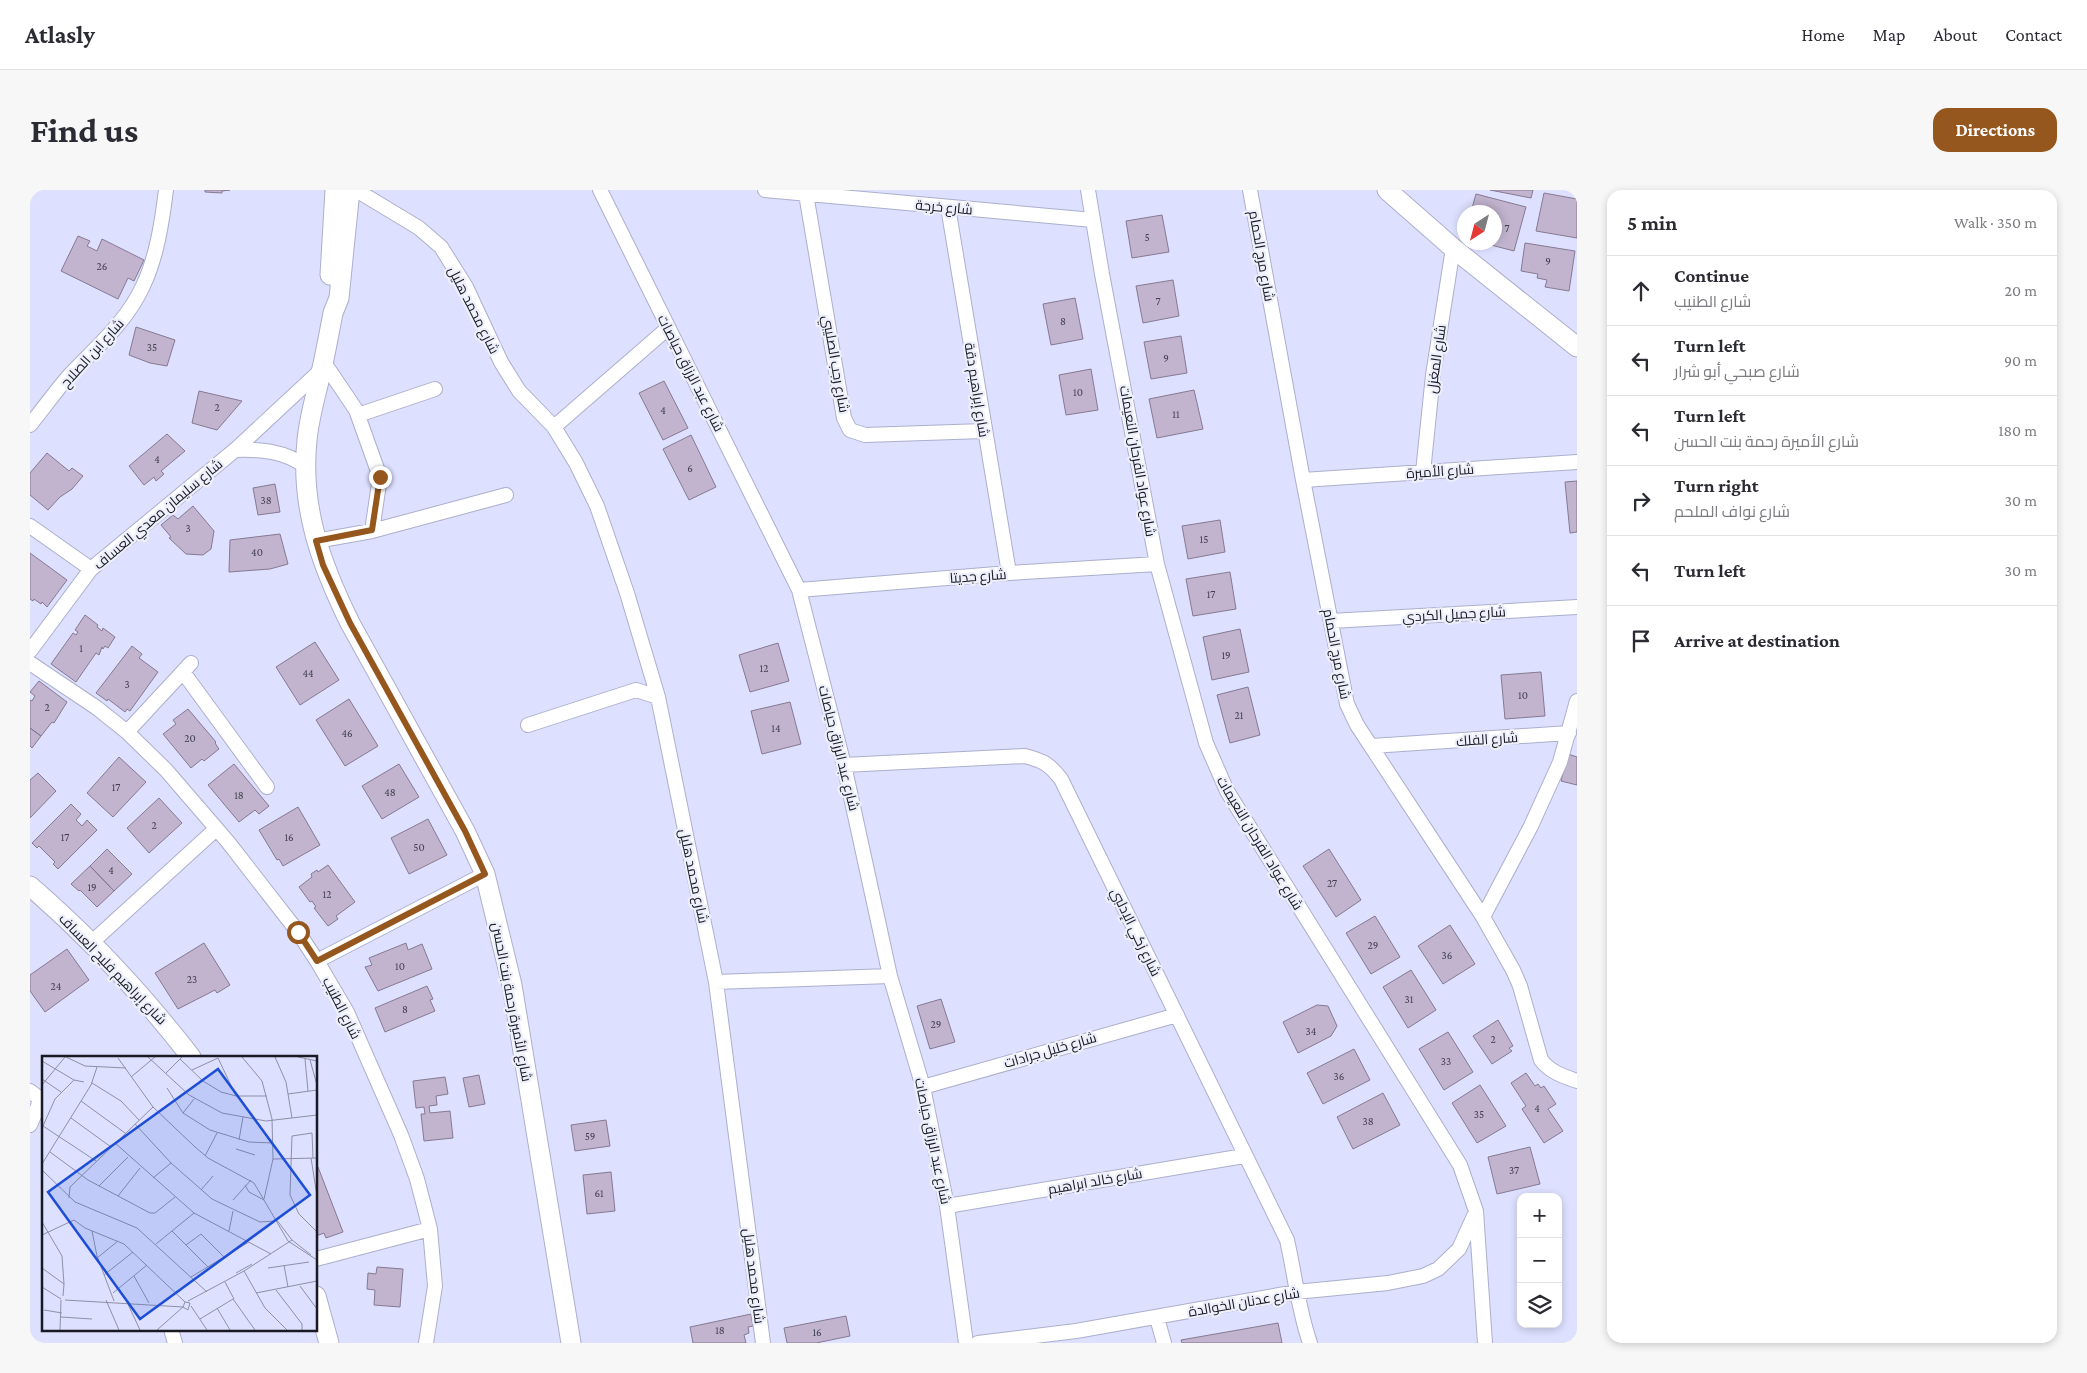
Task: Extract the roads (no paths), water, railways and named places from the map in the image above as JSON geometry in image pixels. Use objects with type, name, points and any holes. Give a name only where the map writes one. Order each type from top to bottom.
[{"type":"street","name":"شارع ابن الصلاح","points":[[30,425],[68,378],[107,338],[133,304],[151,265],[161,227],[166,190]]},
{"type":"street","name":"شارع الأميرة رحمة بنت الحسن","points":[[333,313],[329,300],[335,190]]},
{"type":"street","name":"شارع الأميرة رحمة بنت الحسن","points":[[350,190],[339,298],[333,313],[307,439],[306,467],[309,504],[316,541],[323,565],[350,623],[465,831],[485,874],[512,985],[571,1343]]},
{"type":"street","name":"شارع محمد هليل","points":[[356,190],[419,228],[441,246],[466,287],[500,362],[518,391],[554,427],[576,463],[597,506],[627,593],[658,697],[716,982],[762,1343]]},
{"type":"street","name":"شارع عبد الرزاق حياصات","points":[[600,190],[800,590],[844,764],[890,976],[924,1087],[947,1206],[966,1343]]},
{"type":"street","name":"شارع خرجة","points":[[764,190],[1093,220]]},
{"type":"street","name":"شارع عواد الفرحان النعيمات","points":[[1088,190],[1157,564],[1206,743],[1216,769],[1232,800],[1460,1166],[1476,1211],[1484,1343]]},
{"type":"street","name":"شارع مرج الحمام","points":[[1250,190],[1303,480],[1347,704],[1357,725],[1483,917],[1520,986],[1541,1060],[1554,1072],[1577,1081]]},
{"type":"street","points":[[1387,190],[1453,248],[1577,348]]},
{"type":"street","name":"شارع رجب الصليبي","points":[[806,194],[844,418],[850,430],[865,435],[984,431]]},
{"type":"street","name":"شارع إبراهيم دقة","points":[[948,207],[1009,573]]},
{"type":"street","name":"شارع المغزل","points":[[1423,472],[1433,375],[1453,248]]},
{"type":"street","points":[[554,427],[668,328]]},
{"type":"street","points":[[322,365],[358,415],[380,477],[372,530]]},
{"type":"street","name":"شارع سليمان معدي العساف","points":[[30,651],[91,569],[235,450],[322,365]]},
{"type":"street","points":[[358,415],[435,388]]},
{"type":"street","name":"شارع سليمان معدي العساف","points":[[235,450],[254,450],[282,454],[297,460],[306,467]]},
{"type":"street","name":"شارع الأميرة","points":[[1303,480],[1577,462]]},
{"type":"street","points":[[316,541],[372,530],[506,495]]},
{"type":"street","points":[[30,526],[91,569]]},
{"type":"street","name":"شارع جديتا","points":[[800,590],[1009,573],[1157,564]]},
{"type":"street","name":"شارع جميل الكردي","points":[[1331,621],[1577,607]]},
{"type":"street","name":"شارع الطنيب","points":[[30,663],[97,708],[127,732],[166,770],[298,932],[347,1012],[401,1135],[417,1180],[430,1229],[435,1286],[426,1343]]},
{"type":"street","points":[[127,732],[187,668],[267,787]]},
{"type":"street","points":[[528,726],[636,690],[658,697]]},
{"type":"street","points":[[1483,917],[1531,826],[1560,762],[1577,701]]},
{"type":"street","name":"شارع الفلك","points":[[1372,746],[1569,733]]},
{"type":"street","name":"شارع زكي الإدلبي","points":[[844,764],[1025,756],[1043,760],[1052,768],[1060,779],[1287,1240],[1296,1292],[1310,1343]]},
{"type":"street","points":[[91,943],[216,829]]},
{"type":"street","points":[[317,961],[485,874]]},
{"type":"street","name":"شارع إبراهيم فليح العساف","points":[[30,886],[91,943],[161,1018],[190,1056]]},
{"type":"street","points":[[716,982],[890,976]]},
{"type":"street","name":"شارع خليل جرادات","points":[[924,1087],[1177,1014]]},
{"type":"street","points":[[30,1126],[38,1098]]},
{"type":"street","name":"شارع خالد ابراهيم","points":[[947,1206],[1244,1156]]},
{"type":"street","name":"شارع عدنان الخوالدة","points":[[978,1343],[1076,1331],[1296,1292],[1388,1283],[1423,1276],[1438,1269],[1459,1249],[1476,1211]]},
{"type":"street","points":[[318,1259],[430,1229]]},
{"type":"street","points":[[318,1303],[329,1343]]},
{"type":"street","points":[[1156,1318],[1164,1343]]},
{"type":"street","points":[[171,1330],[175,1343]]}]
